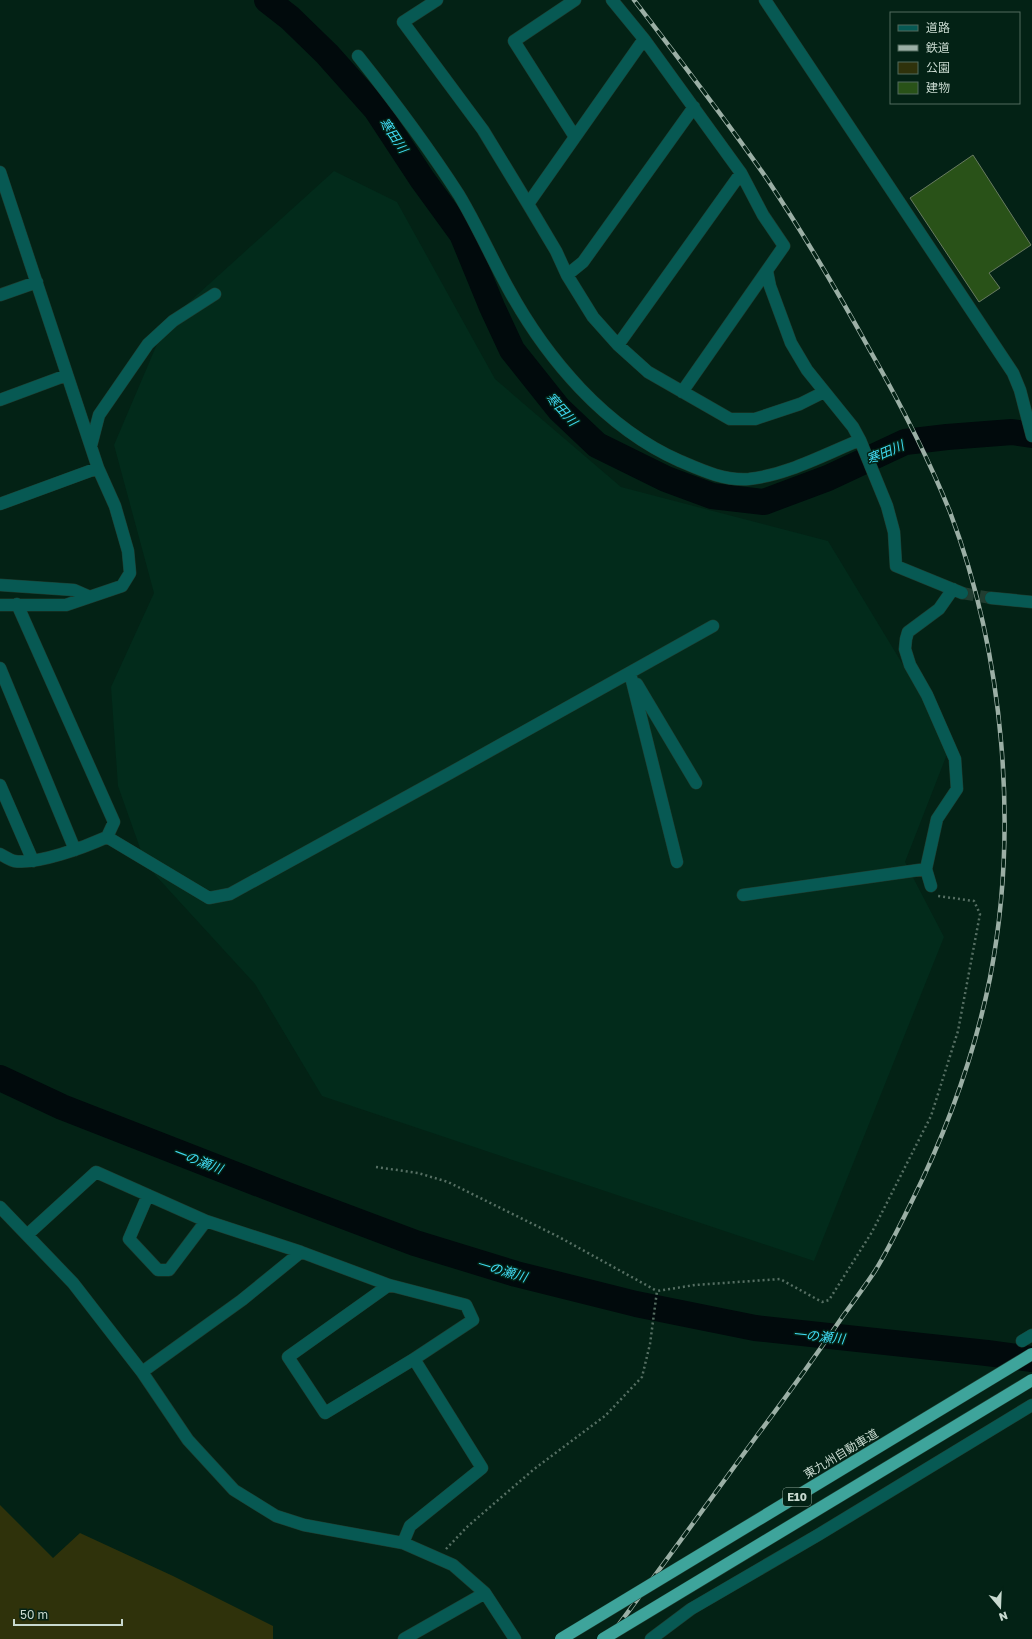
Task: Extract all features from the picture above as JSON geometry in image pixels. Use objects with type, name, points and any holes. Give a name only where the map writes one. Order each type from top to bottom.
[{"type":"highway","name":"東九州自動車道","points":[[562,1639],[1032,1354]]},
{"type":"highway","name":"E10","points":[[603,1639],[1032,1380]]},
{"type":"street","points":[[415,0],[422,10]]},
{"type":"street","points":[[437,0],[403,22],[483,130],[556,251],[567,275],[593,317],[618,345],[648,372],[730,419],[755,419],[800,404],[824,392]]},
{"type":"street","points":[[575,0],[514,41],[575,137]]},
{"type":"street","points":[[612,0],[644,39],[741,173],[763,215],[784,246],[682,392]]},
{"type":"street","points":[[765,0],[1013,373],[1025,393],[1032,436]]},
{"type":"street","points":[[528,204],[644,39]]},
{"type":"street","points":[[358,56],[426,146],[459,196],[507,286],[532,328],[561,366],[621,426],[672,457],[700,470],[713,475],[747,479],[766,476],[794,467],[860,440]]},
{"type":"street","points":[[567,275],[583,262],[694,107]]},
{"type":"street","points":[[0,172],[3,188],[37,282],[98,468],[115,506],[128,551],[130,572],[122,586],[66,605],[0,605]]},
{"type":"street","points":[[618,345],[741,173]]},
{"type":"street","points":[[767,271],[770,286],[792,343],[807,370],[853,427],[860,440],[887,506],[894,532],[896,566],[957,591],[939,609],[908,632],[905,649],[910,665],[927,695],[955,759],[957,789],[937,819],[926,869],[931,886]]},
{"type":"street","points":[[0,295],[37,282]]},
{"type":"street","points":[[91,446],[99,416],[148,344],[173,321],[215,294]]},
{"type":"street","points":[[0,400],[67,375]]},
{"type":"street","points":[[0,504],[98,468]]},
{"type":"street","points":[[0,585],[74,590],[90,597]]},
{"type":"street","points":[[991,598],[1032,602]]},
{"type":"street","points":[[0,854],[14,861],[33,861],[75,850],[107,837],[114,822],[17,604]]},
{"type":"street","points":[[107,837],[209,898],[230,894],[713,626]]},
{"type":"street","points":[[0,668],[75,850]]},
{"type":"street","points":[[630,673],[696,783]]},
{"type":"street","points":[[630,673],[677,862]]},
{"type":"street","points":[[0,785],[33,861]]},
{"type":"street","points":[[743,895],[926,869]]},
{"type":"street","points":[[27,1235],[96,1172],[206,1221],[301,1252],[389,1285],[466,1305],[473,1320],[414,1359],[325,1413],[288,1357],[389,1285]]},
{"type":"street","points":[[148,1195],[129,1239],[158,1270],[170,1270],[206,1221]]},
{"type":"street","points":[[0,1207],[73,1283],[142,1372],[188,1440],[234,1490],[276,1516],[304,1525],[403,1544],[453,1564],[485,1594],[515,1639]]},
{"type":"street","points":[[142,1372],[242,1300],[301,1252]]},
{"type":"street","points":[[403,1544],[410,1526],[437,1506],[459,1485],[482,1468],[414,1359]]},
{"type":"street","points":[[651,1639],[691,1609],[818,1535],[1030,1406]]},
{"type":"street","points":[[404,1639],[485,1594]]},
{"type":"path","points":[[376,1167],[418,1173],[448,1182],[559,1237],[657,1291],[695,1285],[780,1279],[822,1302],[829,1300],[872,1232],[931,1116],[958,1031],[980,914],[974,901],[938,896],[931,886]]},
{"type":"path","points":[[438,1558],[468,1526],[516,1485],[605,1416],[642,1377],[650,1344],[657,1291]]},
{"type":"shaded area","points":[[334,171],[397,202],[495,379],[621,487],[828,541],[951,744],[905,862],[944,937],[814,1261],[322,1096],[255,984],[146,865],[118,786],[111,687],[154,593],[114,445],[166,323]]},
{"type":"green space","points":[[0,1505],[53,1558],[80,1533],[173,1576],[273,1626],[273,1639],[0,1639]]},
{"type":"building","points":[[973,155],[1031,245],[989,273],[1000,288],[979,302],[910,198]]},
{"type":"waterway","name":"寒田川","points":[[267,0],[290,18],[327,54],[376,109],[422,179],[462,234],[492,307],[512,350],[559,409],[597,445],[666,479],[712,496],[764,502],[828,478],[905,442],[1012,432],[1032,435]]},
{"type":"waterway","name":"一の瀬川","points":[[0,1078],[62,1107],[285,1194],[415,1243],[516,1274],[636,1304],[755,1328],[1032,1359]]},
{"type":"tunnel","points":[[962,593],[991,598]]},
{"type":"railway","points":[[608,1639],[822,1347],[875,1271],[898,1230],[923,1178],[947,1122],[958,1094],[976,1037],[990,978],[999,921],[1004,862],[1004,802],[1001,742],[994,683],[983,624],[968,567],[942,492],[914,432],[893,392],[860,332],[795,222],[735,134],[634,0]]}]
